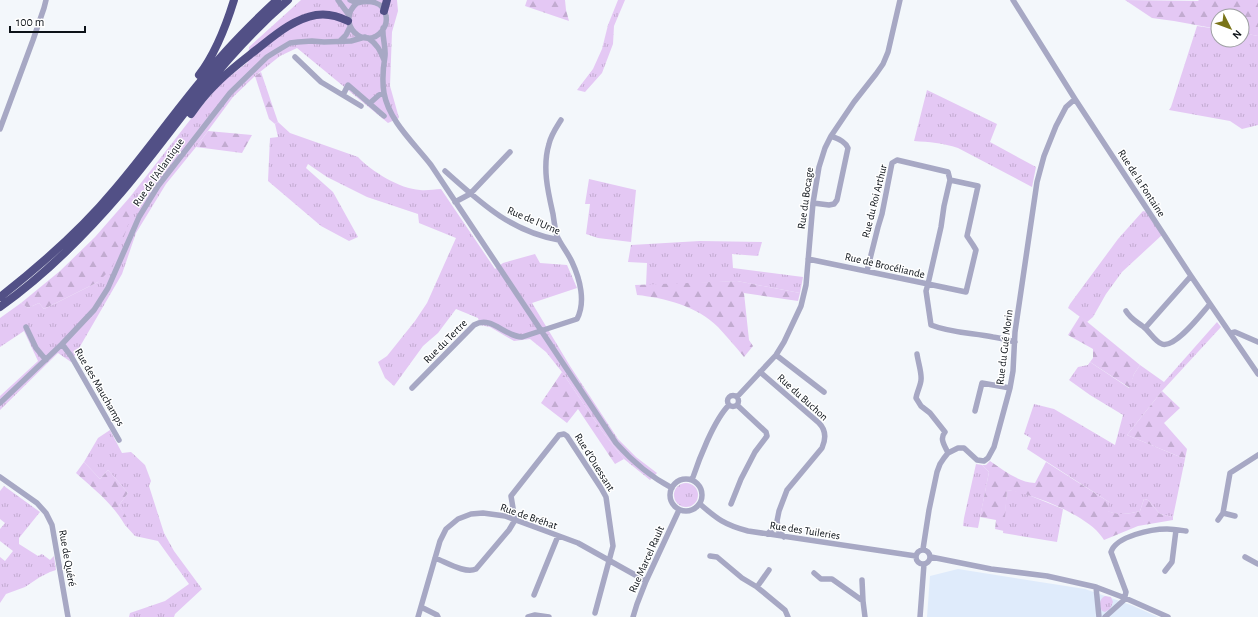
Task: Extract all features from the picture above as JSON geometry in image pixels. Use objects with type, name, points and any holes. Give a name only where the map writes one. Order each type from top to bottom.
[{"type":"highway","points":[[161,131],[179,101],[202,71],[212,55],[224,30],[234,0]]},
{"type":"highway","points":[[0,298],[44,262],[84,224],[115,189],[217,61],[277,0]]},
{"type":"highway","points":[[0,307],[42,273],[87,230],[122,192],[224,64],[265,21],[288,0]]},
{"type":"highway","points":[[384,11],[386,0]]},
{"type":"highway","points":[[159,145],[174,134],[214,86],[227,74],[275,36],[296,22],[316,15],[331,15],[341,17],[349,21]]},
{"type":"street","points":[[0,129],[46,0]]},
{"type":"street","points":[[338,0],[355,33],[374,42],[379,48],[384,60]]},
{"type":"street","points":[[350,0],[357,3]]},
{"type":"street","points":[[340,41],[346,35],[352,7],[363,0],[370,0],[381,6],[384,11],[386,21],[382,35],[385,54],[383,79],[384,93],[388,106],[397,123],[418,148],[455,202],[616,443],[632,460],[672,488]]},
{"type":"street","name":"Rue du Bocage","points":[[737,397],[776,355],[801,306],[806,285],[813,203],[819,167],[825,148],[831,136],[854,102],[883,64],[888,52],[900,0]]},
{"type":"street","name":"Rue de la Fontaine","points":[[1013,0],[1075,99],[1191,276],[1258,374]]},
{"type":"street","points":[[366,38],[377,35],[383,28]]},
{"type":"street","name":"Rue de l'Atlantique","points":[[0,403],[46,360],[94,310],[108,288],[139,217],[158,186],[230,93],[267,57],[284,46],[298,42],[351,41],[366,38]]},
{"type":"street","points":[[295,57],[308,71],[322,82],[361,106]]},
{"type":"street","points":[[343,94],[348,86],[384,116]]},
{"type":"street","points":[[370,103],[379,95],[384,93]]},
{"type":"street","name":"Rue du Gué Morin","points":[[948,453],[953,449],[964,448],[977,460],[984,461],[988,458],[994,447],[1010,388],[1013,371],[1016,332],[1037,182],[1044,156],[1056,126],[1066,107],[1075,99]]},
{"type":"street","points":[[559,240],[556,234],[546,179],[548,145],[552,133],[561,120]]},
{"type":"street","points":[[813,203],[829,205],[834,204],[837,200],[848,148],[846,144],[831,136]]},
{"type":"street","points":[[455,202],[470,194],[510,152]]},
{"type":"street","name":"Rue du Roi Arthur","points":[[867,271],[882,214],[892,163],[897,160],[948,172],[950,180]]},
{"type":"street","name":"Rue de l'Urne","points":[[445,171],[490,210],[513,224],[547,238],[559,240],[572,261],[579,280],[581,291],[581,312],[577,319],[542,331]]},
{"type":"street","points":[[950,180],[978,186],[967,236],[976,250],[966,292],[928,284],[950,180]]},
{"type":"street","name":"Rue de Brocéliande","points":[[808,259],[928,284],[926,291],[931,325],[951,331],[994,337],[1015,342]]},
{"type":"street","points":[[1145,328],[1191,276]]},
{"type":"street","points":[[1126,311],[1129,316],[1145,328],[1161,344],[1168,345],[1174,342],[1210,304]]},
{"type":"street","name":"Rue du Tertre","points":[[412,388],[474,325],[481,322],[489,323],[514,336],[522,337],[542,331]]},
{"type":"street","points":[[26,327],[36,348],[46,360]]},
{"type":"street","points":[[1231,333],[1235,332],[1258,342]]},
{"type":"street","name":"Rue des Mauchamps","points":[[62,344],[71,356],[119,440]]},
{"type":"street","points":[[917,354],[921,382],[916,398],[921,406],[945,432],[943,434],[942,441],[948,453],[940,464],[937,472],[923,549],[919,551],[916,556],[917,561],[924,564]]},
{"type":"street","points":[[776,355],[824,392]]},
{"type":"street","name":"Rue du Buchon","points":[[760,372],[819,423],[825,433],[822,448],[787,490],[774,528],[767,534]]},
{"type":"street","points":[[975,411],[982,383],[1010,388]]},
{"type":"street","points":[[692,480],[709,437],[729,405],[729,397],[737,397],[737,405]]},
{"type":"street","points":[[729,405],[737,405],[766,432],[767,436],[755,452],[741,479],[731,504]]},
{"type":"street","name":"Rue d'Ouessant","points":[[515,520],[511,496],[559,435],[564,434],[567,436],[606,497],[613,546],[609,560]]},
{"type":"street","points":[[1218,520],[1223,513],[1230,473],[1258,455]]},
{"type":"street","name":"Rue de Quéré","points":[[0,477],[37,503],[46,513],[52,526],[68,617]]},
{"type":"street","points":[[680,480],[692,480],[697,483],[702,493],[700,504],[691,511],[679,510],[674,506],[671,500],[670,494],[672,488],[675,483],[680,480]]},
{"type":"street","name":"Rue des Tuileries","points":[[700,504],[715,518],[727,525],[748,531],[916,556]]},
{"type":"street","name":"Rue Marcel Rault","points":[[633,617],[646,581],[679,510]]},
{"type":"street","name":"Rue de Bréhat","points":[[418,617],[440,541],[446,529],[458,519],[471,514],[483,513],[505,516],[578,543],[646,581]]},
{"type":"street","points":[[1223,513],[1235,516]]},
{"type":"street","points":[[435,558],[466,571],[472,571],[476,569],[510,530],[515,520]]},
{"type":"street","points":[[777,521],[779,531],[784,537]]},
{"type":"street","points":[[1105,617],[1124,600],[1126,592],[1111,552],[1113,547],[1120,541],[1137,534],[1154,530],[1186,531]]},
{"type":"street","points":[[1165,571],[1172,562],[1176,530]]},
{"type":"street","points":[[534,595],[558,536]]},
{"type":"street","points":[[923,549],[928,551],[931,557]]},
{"type":"street","points":[[710,556],[717,557],[742,578],[757,587],[785,610],[788,617]]},
{"type":"street","points":[[924,564],[928,563],[931,557]]},
{"type":"street","points":[[931,557],[991,569],[1047,576],[1096,588],[1125,598],[1168,617]]},
{"type":"street","points":[[1245,558],[1258,564]]},
{"type":"street","points":[[595,613],[609,560]]},
{"type":"street","points":[[920,617],[924,564]]},
{"type":"street","points":[[757,587],[769,570]]},
{"type":"street","points":[[814,573],[821,579],[832,579],[863,601]]},
{"type":"street","points":[[862,580],[865,617]]},
{"type":"street","points":[[1096,588],[1099,617]]},
{"type":"street","points":[[421,607],[437,615],[438,617]]},
{"type":"street","points":[[528,617],[535,615],[549,617]]},
{"type":"shaded area","points":[[958,569],[1085,589],[1131,605],[1158,617],[927,617],[930,576]]},
{"type":"green space","points":[[301,0],[397,0],[398,11],[392,32],[390,86],[399,118],[388,123],[297,48],[280,56],[255,76],[233,97],[166,184],[136,233],[122,274],[71,362],[58,353],[0,410],[0,396],[38,361],[24,331],[0,347],[0,318],[21,303],[28,308],[39,303],[44,309],[98,282],[136,200],[130,197],[220,84],[248,62],[249,47]]},
{"type":"green space","points":[[527,0],[565,0],[569,21],[525,6]]},
{"type":"green space","points":[[618,0],[625,0],[614,26],[613,44],[602,73],[585,92],[577,90],[593,69],[602,49],[608,25]]},
{"type":"green space","points":[[1125,0],[1258,0],[1258,36],[1250,34],[1250,8],[1210,8],[1210,28],[1152,18]]},
{"type":"green space","points":[[1197,26],[1210,28],[1210,48],[1250,48],[1250,34],[1258,36],[1258,125],[1242,129],[1230,121],[1169,110]]},
{"type":"green space","points":[[261,72],[278,122],[275,124],[269,119],[255,76]]},
{"type":"green space","points":[[927,90],[997,124],[990,142],[1036,167],[1032,187],[958,148],[931,142],[914,141]]},
{"type":"green space","points":[[278,122],[290,133],[358,157],[370,168],[395,183],[412,189],[441,189],[495,269],[503,263],[535,254],[540,263],[567,265],[577,288],[532,303],[570,366],[618,439],[636,457],[657,473],[650,480],[624,459],[602,431],[562,372],[546,352],[530,339],[514,341],[490,327],[480,325],[478,318],[456,309],[438,333],[423,346],[394,386],[385,378],[378,362],[387,356],[415,321],[427,303],[456,238],[419,223],[418,214],[367,197],[327,177],[308,164],[306,168],[333,192],[358,237],[349,241],[321,226],[268,181],[270,138],[278,137],[275,124]]},
{"type":"green space","points":[[208,131],[252,135],[242,153],[196,147]]},
{"type":"green space","points":[[589,179],[636,190],[631,242],[598,238],[586,234],[590,204],[585,204]]},
{"type":"green space","points":[[130,197],[136,200],[126,231],[112,268],[98,282],[44,309],[39,303],[28,308],[21,303],[60,271],[95,237]]},
{"type":"green space","points":[[1143,211],[1147,212],[1162,235],[1122,272],[1106,294],[1093,317],[1087,322],[1068,308],[1070,304],[1118,239]]},
{"type":"green space","points":[[700,241],[762,242],[758,256],[732,254],[733,268],[803,277],[800,293],[737,281],[646,286],[647,263],[628,262],[631,245]]},
{"type":"green space","points":[[737,281],[800,293],[798,301],[744,293],[749,340],[753,346],[744,357],[710,320],[691,308],[680,304],[659,298],[637,295],[635,285]]},
{"type":"green space","points":[[1080,316],[1140,365],[1134,374],[1130,388],[1090,362],[1093,358],[1093,349],[1068,335]]},
{"type":"green space","points":[[1217,322],[1221,327],[1162,391],[1127,435],[1185,459],[1173,517],[1160,514],[1148,500],[1144,499],[1140,511],[1116,514],[1107,511],[1109,502],[1027,449],[1031,438],[1024,434],[1034,404],[1054,409],[1115,445],[1123,415],[1069,380],[1078,367],[1088,365],[1090,362],[1129,388],[1134,374],[1140,365],[1164,382]]},
{"type":"green space","points":[[562,372],[602,431],[624,459],[615,464],[578,409],[567,423],[541,403]]},
{"type":"green space","points":[[1162,391],[1180,408],[1164,423],[1187,449],[1185,459],[1127,435]]},
{"type":"green space","points":[[110,430],[122,453],[131,452],[145,465],[151,481],[149,486],[164,533],[174,551],[202,589],[175,614],[174,617],[129,617],[130,613],[165,601],[189,584],[158,541],[135,536],[125,525],[128,521],[119,505],[128,493],[108,470],[100,479],[84,462],[98,438]]},
{"type":"green space","points":[[990,461],[1005,472],[1017,478],[1035,483],[1046,462],[1109,502],[1108,511],[1116,514],[1124,514],[1140,511],[1144,499],[1148,500],[1160,514],[1173,517],[1173,520],[1138,526],[1104,540],[1088,523],[1066,510],[1029,495],[1007,490],[1004,531],[995,529],[996,520],[980,517],[989,472],[982,465],[986,465]]},
{"type":"green space","points":[[84,462],[100,479],[108,470],[128,493],[119,505],[129,521],[125,525],[109,503],[76,473]]},
{"type":"green space","points":[[976,464],[982,465],[989,472],[978,528],[963,526]]},
{"type":"green space","points":[[686,483],[695,486],[698,495],[695,504],[686,507],[677,504],[674,495],[677,486]]},
{"type":"green space","points":[[4,486],[40,512],[19,538],[19,544],[38,556],[42,554],[50,560],[54,556],[56,570],[40,577],[25,587],[6,594],[0,603],[0,557],[5,561],[13,551],[0,541],[0,529],[5,523],[0,519],[0,491]]},
{"type":"green space","points":[[1007,490],[1021,492],[1063,509],[1057,542],[1003,533]]},
{"type":"green space","points":[[1105,596],[1111,597],[1113,602],[1110,609],[1105,612],[1102,611],[1100,604],[1101,600]]}]
